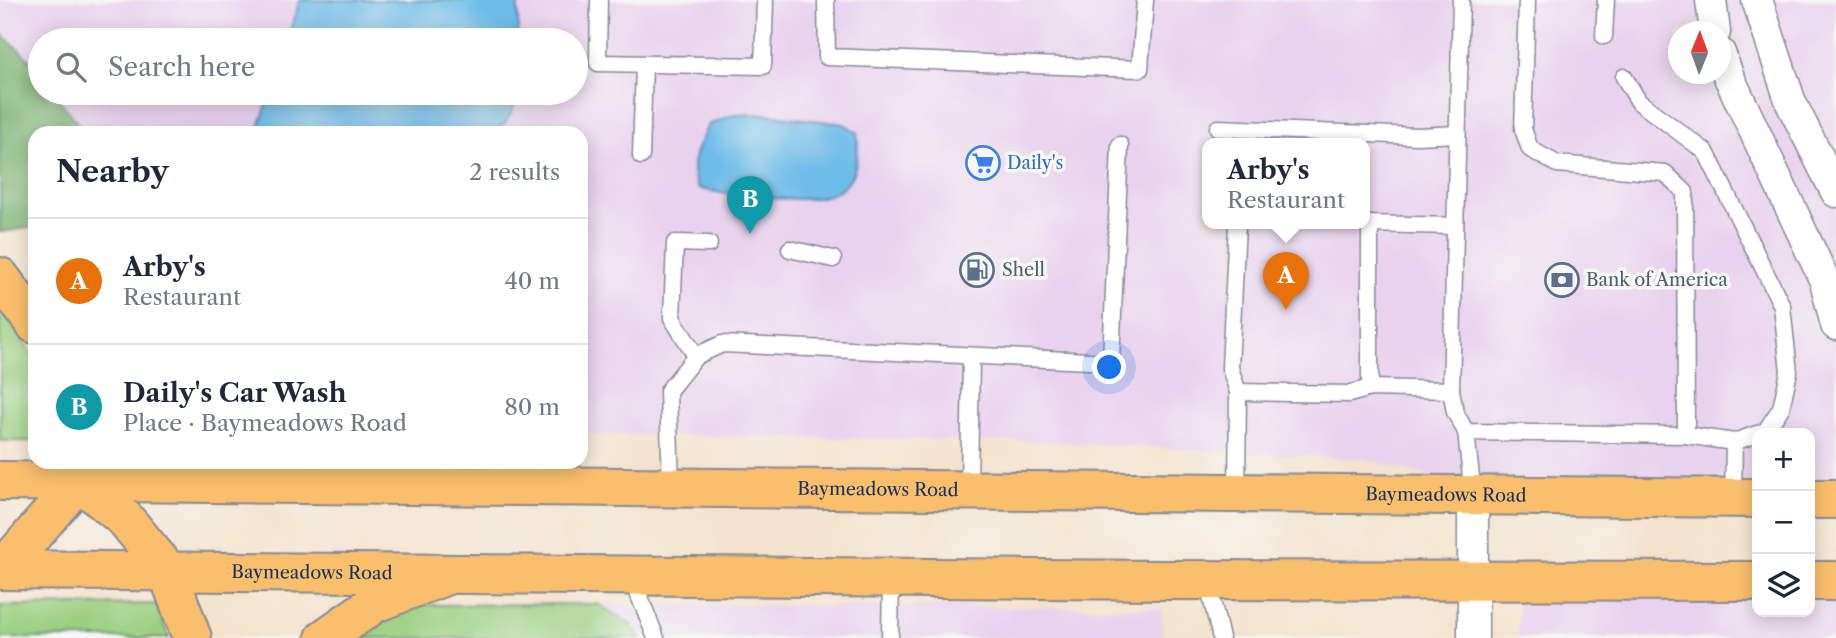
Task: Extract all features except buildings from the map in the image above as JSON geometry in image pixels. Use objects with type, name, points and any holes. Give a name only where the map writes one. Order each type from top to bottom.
[{"type":"main road","points":[[0,277],[28,315]]},
{"type":"main road","points":[[274,469],[306,484]]},
{"type":"main road","points":[[1,570],[81,472],[167,570],[192,638]]},
{"type":"main road","name":"Baymeadows Road","points":[[0,481],[81,472],[306,484],[1745,498]]},
{"type":"main road","points":[[1815,499],[1836,499]]},
{"type":"main road","name":"Baymeadows Road","points":[[1,570],[1207,580],[1752,581]]},
{"type":"main road","points":[[325,638],[375,603],[450,574]]},
{"type":"main road","points":[[1815,581],[1836,581]]},
{"type":"street","points":[[1711,0],[1714,21]]},
{"type":"street","points":[[1757,0],[1791,103],[1836,192]]},
{"type":"street","points":[[1731,81],[1825,281],[1836,325]]},
{"type":"street","points":[[1473,495],[1471,579],[1474,638]]},
{"type":"lane","points":[[599,0],[598,63],[763,66],[765,0]]},
{"type":"lane","points":[[826,0],[827,57],[1140,69],[1145,0]]},
{"type":"lane","points":[[1461,0],[1451,390],[1455,412],[1466,432],[1473,495]]},
{"type":"lane","points":[[1527,0],[1523,129],[1530,149],[1557,164],[1665,173],[1685,192],[1686,435]]},
{"type":"lane","points":[[1604,36],[1606,0]]},
{"type":"lane","points":[[641,156],[644,65]]},
{"type":"lane","points":[[1624,77],[1639,102],[1706,152],[1782,306],[1789,372],[1781,408],[1768,428]]},
{"type":"lane","points":[[1218,128],[1418,136],[1457,134]]},
{"type":"lane","points":[[671,487],[668,391],[696,356],[722,344],[1111,362],[1120,145]]},
{"type":"lane","points":[[1370,224],[1455,226]]},
{"type":"lane","points":[[1237,229],[1230,368],[1238,391],[1237,493]]},
{"type":"lane","points":[[1368,229],[1370,388]]},
{"type":"lane","points":[[696,356],[672,318],[675,243],[709,244]]},
{"type":"lane","points":[[790,249],[833,259]]},
{"type":"lane","points":[[969,490],[971,356]]},
{"type":"lane","points":[[1238,391],[1349,394],[1370,388],[1451,390]]},
{"type":"lane","points":[[1466,432],[1686,435],[1734,442],[1752,436]]},
{"type":"lane","points":[[1734,442],[1745,498]]},
{"type":"lane","points":[[631,575],[656,638]]},
{"type":"lane","points":[[890,638],[891,578]]},
{"type":"lane","points":[[1207,580],[1221,638]]},
{"type":"shaded area","points":[[0,0],[1836,0],[1836,484],[1815,483],[1815,428],[1752,428],[1752,482],[1435,477],[1363,459],[1052,442],[588,434],[588,126],[80,126],[63,105],[588,105],[588,28],[28,28],[28,60],[0,34]]},
{"type":"shaded area","points":[[1518,595],[1752,597],[1752,617],[1815,617],[1815,597],[1836,598],[1836,638],[1518,638]]},
{"type":"shaded area","points":[[598,604],[1162,608],[1162,638],[640,638]]},
{"type":"green space","points":[[0,34],[28,59],[28,105],[63,105],[80,126],[28,126],[28,228],[0,232]]},
{"type":"green space","points":[[0,306],[28,348],[28,441],[0,441]]},
{"type":"green space","points":[[157,604],[169,638],[0,638],[0,606]]},
{"type":"green space","points":[[598,604],[630,624],[640,638],[352,638],[398,612],[420,605]]},
{"type":"water","points":[[300,0],[518,0],[518,28],[291,28]]},
{"type":"water","points":[[267,105],[515,105],[502,126],[259,126]]},
{"type":"water","points":[[765,114],[844,124],[857,132],[854,171],[847,183],[837,191],[809,199],[744,196],[698,188],[693,163],[708,125],[733,115]]},
{"type":"place","name":"Daily's","points":[[983,163]]},
{"type":"place","name":"Daily's Car Wash","points":[[750,234]]},
{"type":"place","name":"Shell","points":[[977,270]]},
{"type":"place","name":"Bank of America","points":[[1562,280]]},
{"type":"place","name":"Arby's","points":[[1286,310]]}]
